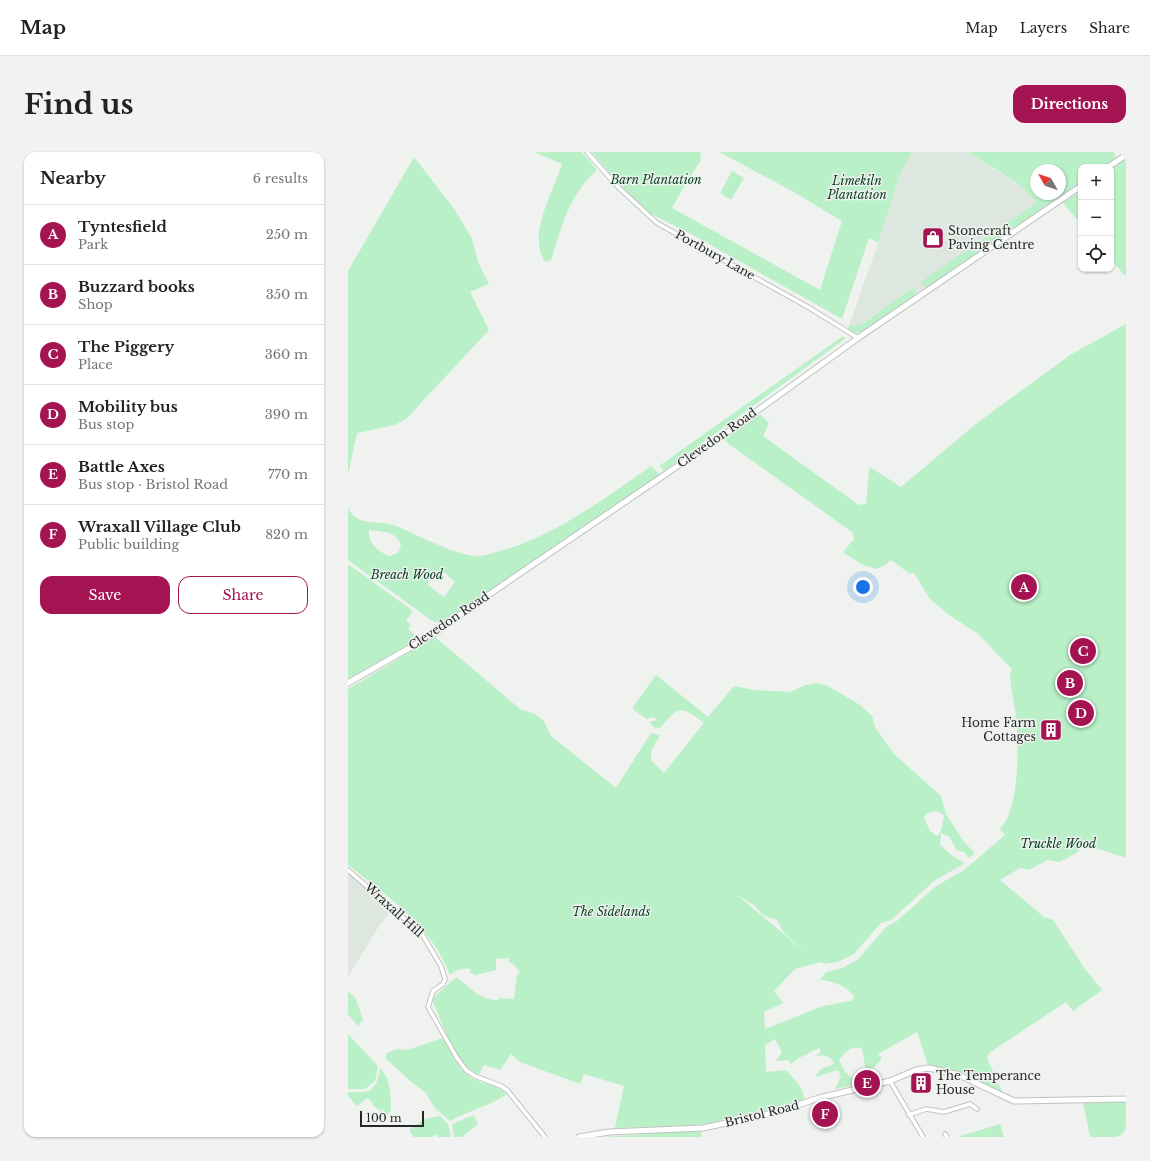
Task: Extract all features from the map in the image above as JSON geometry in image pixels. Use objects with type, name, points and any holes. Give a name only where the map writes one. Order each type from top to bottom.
[{"type":"main road","points":[[1112,164],[1126,155]]},
{"type":"main road","name":"Clevedon Road","points":[[348,683],[441,629],[735,426],[858,338],[1078,188]]},
{"type":"main road","name":"Bristol Road","points":[[579,1137],[609,1132],[703,1128],[774,1113],[824,1097],[890,1081],[916,1070],[929,1068],[959,1075],[1014,1101],[1126,1099]]},
{"type":"street","name":"Portbury Lane","points":[[587,152],[618,187],[657,223],[808,308],[858,338]]},
{"type":"street","name":"Wraxall Hill","points":[[348,870],[422,934],[441,966],[445,980],[443,984],[433,991],[428,1007],[461,1064],[470,1074],[507,1090],[545,1137]]},
{"type":"street","points":[[890,1081],[923,1137]]},
{"type":"street","points":[[909,1115],[923,1109],[944,1112],[963,1108],[970,1104],[977,1109]]},
{"type":"shaded area","name":"Stonecraft Paving Centre","points":[[912,152],[967,152],[1009,178],[1030,194],[1030,200],[1034,200],[1036,203],[915,295],[916,293],[913,288],[861,325],[849,326],[878,243],[900,173]]},
{"type":"shaded area","points":[[348,873],[392,910],[379,926],[348,977]]},
{"type":"green space","points":[[534,152],[582,152],[597,170],[587,180],[573,200],[563,223],[551,260],[545,262],[540,251],[540,226],[543,213],[562,164]]},
{"type":"green space","points":[[592,152],[701,152],[700,162],[687,181],[672,208],[820,290],[842,221],[792,191],[719,152],[912,152],[900,174],[878,243],[869,238],[842,319],[693,235],[649,213],[618,183]]},
{"type":"green space","points":[[967,152],[1114,152],[1116,158],[1107,164],[1078,164],[1078,184],[1066,192],[1066,164],[1030,164],[1030,195],[1014,181]]},
{"type":"green space","points":[[414,157],[455,210],[472,239],[478,262],[489,284],[470,292],[489,330],[406,419],[395,425],[357,433],[348,474],[348,271]]},
{"type":"green space","points":[[1126,159],[1126,277],[1114,263],[1114,168]]},
{"type":"green space","points":[[732,171],[744,178],[731,200],[720,193]]},
{"type":"green space","points":[[1078,193],[1078,220],[1063,203]]},
{"type":"green space","points":[[1034,200],[1055,200],[927,287],[921,284],[921,282],[1036,203]]},
{"type":"green space","points":[[913,288],[916,290],[915,295],[861,332],[855,333],[848,329],[849,326],[861,325]]},
{"type":"green space","points":[[1126,324],[1126,858],[1081,843],[1076,845],[1079,851],[1066,859],[1059,862],[1048,860],[1028,870],[1020,868],[1000,880],[1044,917],[1053,920],[1085,969],[1102,990],[1073,1011],[1066,1002],[989,1053],[987,1058],[1004,1096],[959,1072],[928,1065],[917,1032],[878,1054],[882,1058],[871,1071],[873,1082],[868,1082],[862,1049],[855,1047],[849,1050],[839,1060],[845,1072],[859,1084],[835,1089],[841,1077],[838,1070],[815,1077],[821,1069],[834,1064],[829,1057],[815,1056],[821,1052],[819,1048],[797,1059],[791,1064],[788,1060],[776,1061],[782,1052],[775,1039],[765,1045],[766,1072],[786,1070],[800,1086],[805,1099],[736,1118],[685,1126],[615,1128],[624,1086],[584,1074],[580,1084],[520,1062],[511,1054],[500,1070],[484,1065],[478,1076],[470,1070],[456,1053],[433,1002],[433,998],[457,977],[481,996],[493,1000],[499,1000],[499,998],[514,999],[517,975],[520,972],[512,963],[509,963],[509,958],[496,959],[496,970],[476,975],[469,972],[471,969],[462,969],[455,971],[450,975],[442,957],[420,927],[407,913],[348,865],[348,689],[435,637],[520,709],[535,714],[544,721],[551,736],[616,788],[651,733],[660,735],[651,751],[651,760],[664,773],[703,724],[703,722],[689,713],[680,710],[672,715],[660,728],[655,728],[650,722],[656,720],[655,717],[647,719],[634,710],[633,707],[656,675],[708,717],[734,686],[754,690],[790,692],[806,685],[818,683],[828,686],[860,705],[872,716],[875,727],[894,754],[941,796],[946,814],[964,842],[975,853],[969,858],[964,852],[957,851],[950,837],[941,833],[940,845],[952,856],[964,862],[962,865],[934,881],[891,920],[881,923],[854,954],[838,962],[825,964],[821,962],[795,969],[774,991],[783,1003],[764,1012],[765,1029],[823,1006],[851,1001],[854,998],[852,994],[844,987],[829,981],[820,980],[826,972],[842,968],[857,960],[887,926],[897,921],[936,886],[964,870],[1005,835],[1000,829],[1011,809],[1017,766],[1016,715],[1010,675],[1012,669],[977,633],[949,615],[930,599],[914,573],[910,574],[891,560],[884,566],[876,569],[861,564],[843,552],[854,539],[852,532],[726,442],[726,438],[760,414],[769,423],[763,436],[859,505],[866,504],[870,467],[901,487],[977,423],[1070,355]],"holes":[[[936,811],[943,814],[944,817],[941,831],[937,836],[930,831],[924,818],[927,813]],[[737,895],[754,905],[763,915],[777,920],[784,933],[811,957]]]},
{"type":"green space","points":[[843,336],[846,338],[664,471],[659,466]]},
{"type":"green space","name":"Breach Wood","points":[[651,466],[660,475],[443,624],[431,620],[348,560],[348,508],[352,514],[363,521],[396,526],[457,552],[467,555],[480,556],[516,546],[557,528],[596,504]],"holes":[[[369,530],[392,534],[396,537],[401,546],[398,553],[389,556],[377,549],[370,539]],[[438,571],[445,573],[455,582],[444,597],[428,585],[428,581]]]},
{"type":"green space","name":"Breach Wood","points":[[348,564],[413,611],[406,621],[411,625],[408,629],[419,639],[348,680]]},
{"type":"green space","points":[[348,992],[355,997],[363,1019],[358,1026],[348,1014]]},
{"type":"green space","points":[[348,1034],[378,1066],[375,1081],[365,1089],[348,1089]]},
{"type":"green space","points":[[443,1038],[456,1062],[470,1077],[496,1087],[507,1094],[493,1102],[450,1121],[435,1108],[425,1092],[410,1081],[385,1058],[387,1053],[397,1049],[407,1050]]},
{"type":"green space","points":[[380,1068],[384,1072],[388,1082],[391,1099],[391,1111],[383,1118],[380,1114],[384,1111],[383,1109],[379,1112],[379,1110],[372,1104],[373,1103],[367,1098],[357,1106],[348,1096],[348,1092],[362,1092],[371,1089],[377,1082]]},
{"type":"green space","points":[[1083,1102],[1126,1102],[1126,1137],[1090,1137]]},
{"type":"green space","points":[[474,1115],[478,1124],[462,1137],[454,1137],[452,1124]]},
{"type":"green space","points":[[440,1116],[448,1124],[451,1137],[438,1137],[435,1134],[432,1137],[414,1137],[409,1130],[424,1119]]},
{"type":"green space","points":[[1000,1124],[1004,1137],[957,1137]]},
{"type":"green space","points":[[701,1131],[702,1137],[600,1137],[649,1134],[649,1132]]},
{"type":"place","name":"Stonecraft Paving Centre","points":[[933,238]]},
{"type":"place","name":"Tyntesfield","points":[[1024,587]]},
{"type":"place","name":"The Piggery","points":[[1083,651]]},
{"type":"place","name":"Buzzard books","points":[[1070,683]]},
{"type":"place","name":"Mobility bus","points":[[1081,713]]},
{"type":"place","name":"Home Farm Cottages","points":[[1051,730]]},
{"type":"place","name":"Battle Axes","points":[[867,1083]]},
{"type":"place","name":"The Temperance House","points":[[921,1083]]},
{"type":"place","name":"Wraxall Village Club","points":[[825,1114]]},
{"type":"park label","name":"Barn Plantation","points":[[656,180]]},
{"type":"park label","name":"Limekiln Plantation","points":[[857,188]]},
{"type":"park label","name":"Truckle Wood","points":[[1058,844]]},
{"type":"park label","name":"The Sidelands","points":[[611,912]]}]
